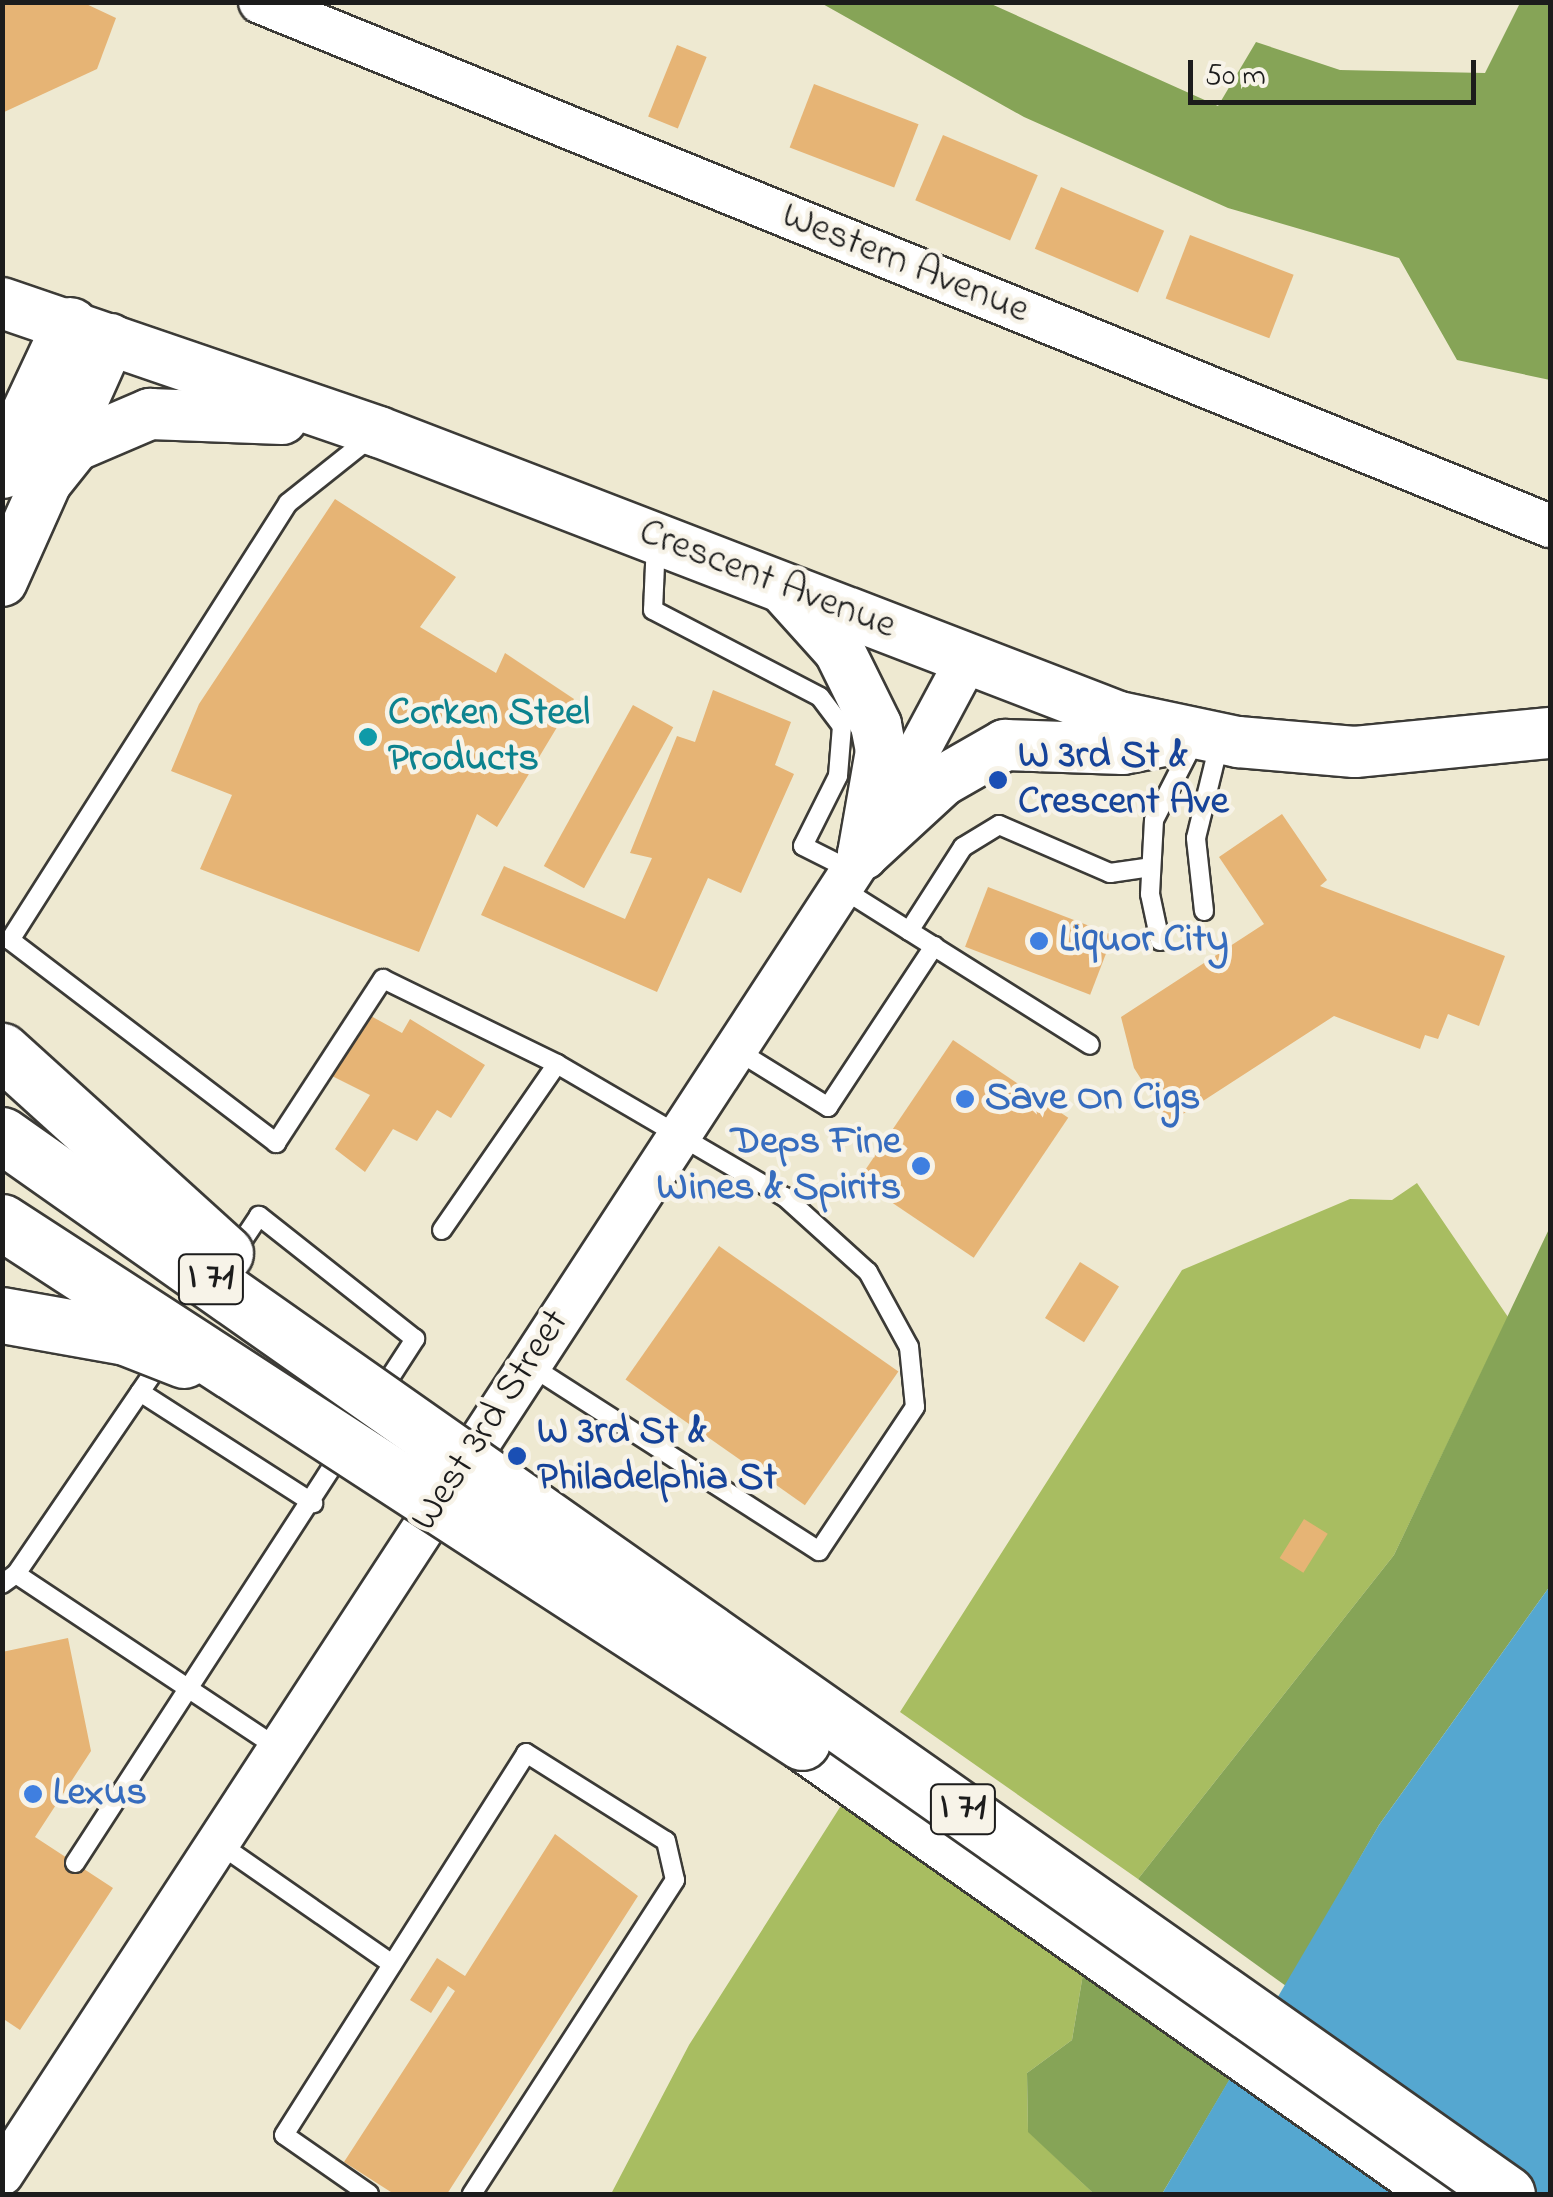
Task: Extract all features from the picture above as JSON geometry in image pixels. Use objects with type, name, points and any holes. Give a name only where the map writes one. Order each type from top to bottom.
[{"type":"highway","points":[[17,470],[90,332]]},
{"type":"highway","points":[[2,387],[17,470]]},
{"type":"highway","points":[[2,1051],[420,1423]]},
{"type":"highway","name":"I 71","points":[[2,1134],[420,1423],[1507,2194]]},
{"type":"highway","name":"I 71","points":[[2,1222],[336,1432],[802,1742],[1444,2194]]},
{"type":"highway","points":[[2,1315],[124,1338],[336,1432]]},
{"type":"main road","name":"Crescent Avenue","points":[[2,303],[379,432],[778,582],[967,660],[1209,737],[1437,751],[1550,733]]},
{"type":"main road","points":[[2,581],[17,470],[150,414],[201,410],[379,432]]},
{"type":"main road","points":[[778,582],[839,650],[876,725],[881,750],[851,870]]},
{"type":"main road","points":[[851,870],[942,781],[1005,746],[1123,749],[1209,737]]},
{"type":"street","name":"Western Avenue","points":[[260,2],[1550,526]]},
{"type":"street","name":"West 3rd Street","points":[[7,2158],[218,1843],[851,870],[967,660]]},
{"type":"lane","points":[[379,432],[336,456],[288,503],[10,940],[276,1143],[384,978],[557,1064],[786,1197],[868,1272],[909,1346],[915,1407],[819,1551],[528,1364]]},
{"type":"lane","points":[[656,536],[653,610],[820,697],[842,726],[838,776],[804,846],[851,870],[909,931],[1090,1045]]},
{"type":"lane","points":[[1160,941],[1151,867],[1154,820],[1209,737]]},
{"type":"lane","points":[[1204,911],[1196,838],[1209,737]]},
{"type":"lane","points":[[909,931],[963,847],[999,825],[1110,873],[1151,867]]},
{"type":"lane","points":[[734,1048],[828,1107],[934,946]]},
{"type":"lane","points":[[442,1230],[557,1064]]},
{"type":"lane","points":[[75,1863],[193,1693],[415,1339],[259,1216],[10,1579],[193,1693],[278,1749]]},
{"type":"lane","points":[[140,1392],[313,1502]]},
{"type":"lane","points":[[369,2194],[284,2135],[526,1753],[666,1841],[676,1858],[675,1880],[472,2194]]},
{"type":"lane","points":[[218,1843],[392,1964]]},
{"type":"green space","points":[[821,3],[989,3],[1218,106],[1256,42],[1340,70],[1485,73],[1520,3],[1550,5],[1550,380],[1457,360],[1399,258],[1228,208],[1024,117]]},
{"type":"green space","points":[[1417,1183],[1508,1317],[1394,1555],[1138,1879],[900,1712],[1182,1270],[1350,1199],[1392,1200]]},
{"type":"green space","points":[[1550,1227],[1550,1586],[1379,1825],[1286,1986],[1138,1879],[1394,1555]]},
{"type":"green space","points":[[849,1793],[1085,1962],[1072,2040],[1027,2073],[1028,2131],[1094,2194],[611,2194],[689,2045]]},
{"type":"green space","points":[[1085,1962],[1236,2069],[1162,2194],[1094,2194],[1028,2132],[1027,2073],[1072,2040]]},
{"type":"water","points":[[1550,1586],[1550,2194],[1162,2194],[1379,1825]]},
{"type":"building","points":[[2,2],[82,2],[116,18],[97,69],[2,113]]},
{"type":"building","points":[[677,45],[707,57],[678,128],[648,116]]},
{"type":"building","points":[[814,84],[919,124],[894,188],[790,147]]},
{"type":"building","points":[[943,135],[1038,175],[1010,241],[915,200]]},
{"type":"building","points":[[1061,187],[1164,231],[1138,292],[1035,249]]},
{"type":"building","points":[[1190,235],[1294,275],[1269,338],[1166,298]]},
{"type":"building","name":"Corken Steel Products","points":[[335,499],[456,577],[420,627],[496,673],[505,653],[574,699],[497,827],[477,814],[419,952],[200,869],[232,795],[171,771],[199,704]]},
{"type":"building","points":[[713,690],[791,722],[775,765],[794,774],[741,893],[708,878],[657,992],[481,915],[504,866],[625,919],[652,858],[630,853],[677,736],[695,742]]},
{"type":"building","points":[[633,705],[673,727],[584,888],[544,866]]},
{"type":"building","points":[[1282,814],[1327,880],[1320,886],[1505,956],[1479,1026],[1448,1014],[1438,1039],[1425,1035],[1420,1049],[1334,1016],[1169,1123],[1134,1068],[1121,1017],[1264,924],[1219,857]]},
{"type":"building","name":"Liquor City","points":[[988,887],[1113,935],[1090,995],[965,947]]},
{"type":"building","points":[[369,1015],[402,1033],[410,1019],[485,1065],[451,1118],[437,1110],[417,1141],[393,1129],[365,1172],[335,1149],[370,1095],[330,1075]]},
{"type":"building","points":[[953,1040],[1068,1118],[974,1258],[858,1180]]},
{"type":"building","points":[[719,1246],[898,1372],[805,1505],[626,1380]]},
{"type":"building","points":[[1080,1262],[1119,1286],[1084,1342],[1045,1318]]},
{"type":"building","points":[[1304,1519],[1328,1534],[1303,1573],[1280,1558]]},
{"type":"building","name":"Lexus","points":[[68,1638],[91,1751],[35,1837],[113,1888],[20,2030],[2,2018],[2,1652]]},
{"type":"building","points":[[555,1834],[638,1896],[447,2194],[394,2194],[344,2162],[455,1991],[448,1986],[431,2013],[410,2000],[437,1958],[465,1976]]},
{"type":"place","name":"Corken Steel Products","points":[[368,737]]},
{"type":"place","name":"W 3rd St & Crescent Ave","points":[[998,780]]},
{"type":"place","name":"Liquor City","points":[[1039,941]]},
{"type":"place","name":"Save On Cigs","points":[[965,1099]]},
{"type":"place","name":"Deps Fine Wines & Spirits","points":[[921,1166]]},
{"type":"place","name":"W 3rd St & Philadelphia St","points":[[517,1456]]},
{"type":"place","name":"Lexus","points":[[33,1794]]}]
